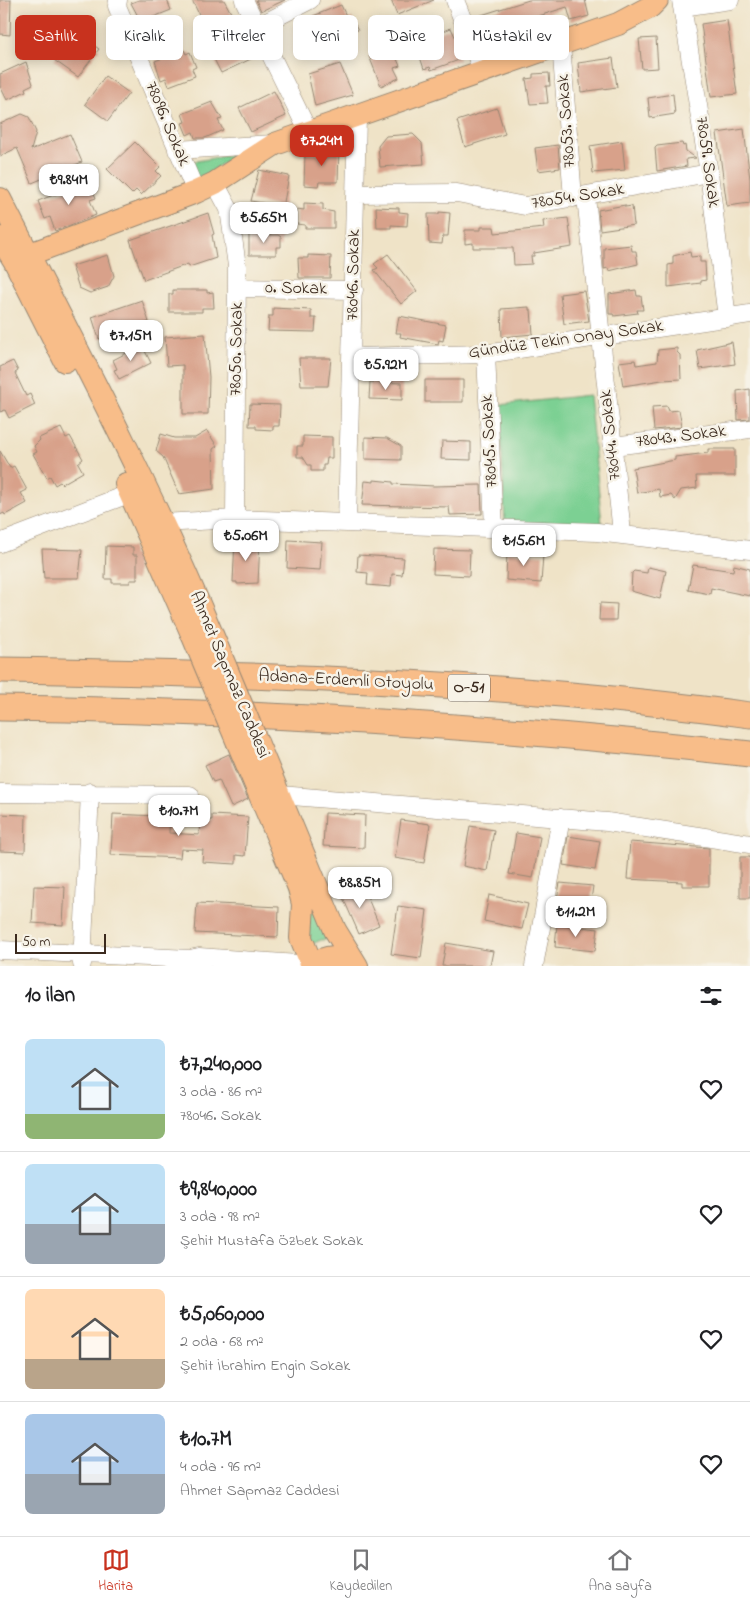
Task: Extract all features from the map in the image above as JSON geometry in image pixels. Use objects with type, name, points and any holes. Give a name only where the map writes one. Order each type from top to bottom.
[{"type":"highway","name":"Adana-Erdemli Otoyolu","points":[[0,670],[187,673],[361,680],[560,694],[750,716]]},
{"type":"highway","name":"O-51","points":[[4,709],[265,715],[431,724],[600,738],[750,754]]},
{"type":"main road","points":[[569,42],[618,24],[650,7],[657,0]]},
{"type":"main road","points":[[30,254],[206,188],[275,144],[518,60]]},
{"type":"main road","name":"Ahmet Sapmaz Caddesi","points":[[0,199],[30,254],[162,523],[202,633],[248,742],[299,888],[303,904],[301,938],[312,966]]},
{"type":"main road","name":"Ahmet Sapmaz Caddesi","points":[[0,238],[14,260],[202,633]]},
{"type":"main road","name":"Ahmet Sapmaz Caddesi","points":[[248,742],[280,795],[335,930],[357,966]]},
{"type":"main road","points":[[312,966],[319,960],[336,956],[344,958],[357,966]]},
{"type":"street","name":"78096. Sokak","points":[[118,0],[117,6],[177,150],[206,188]]},
{"type":"street","points":[[244,0],[251,15]]},
{"type":"street","points":[[281,15],[310,0]]},
{"type":"street","points":[[455,0],[483,73]]},
{"type":"street","points":[[682,4],[730,0]]},
{"type":"street","name":"78059. Sokak","points":[[682,4],[709,173],[727,318]]},
{"type":"street","points":[[273,60],[309,133]]},
{"type":"street","name":"78053. Sokak","points":[[564,60],[579,198],[601,337]]},
{"type":"street","name":"78046. Sokak","points":[[347,523],[357,117]]},
{"type":"street","points":[[177,150],[275,144]]},
{"type":"street","name":"78054. Sokak","points":[[356,194],[457,193],[525,206],[579,198],[709,173]]},
{"type":"street","name":"78050. Sokak","points":[[206,188],[229,209],[238,288],[235,519]]},
{"type":"street","name":"0. Sokak","points":[[238,288],[354,290]]},
{"type":"street","name":"Gündüz Tekin Onay Sokak","points":[[352,357],[486,354],[750,314]]},
{"type":"street","name":"78044. Sokak","points":[[601,337],[622,534]]},
{"type":"street","name":"78045. Sokak","points":[[486,354],[494,529]]},
{"type":"street","name":"78043. Sokak","points":[[612,446],[750,429]]},
{"type":"street","points":[[0,543],[130,493]]},
{"type":"street","points":[[162,523],[235,519],[622,534],[750,550]]},
{"type":"street","points":[[0,793],[90,792],[190,796]]},
{"type":"street","points":[[82,960],[90,792]]},
{"type":"street","points":[[280,795],[608,822],[750,844]]},
{"type":"street","points":[[534,966],[561,818]]},
{"type":"street","points":[[0,950],[82,960],[197,963],[199,957],[312,966]]},
{"type":"green space","points":[[235,154],[197,182],[186,163]]},
{"type":"green space","points":[[589,395],[602,524],[505,525],[500,405]]},
{"type":"green space","points":[[251,743],[331,939],[321,940],[310,945]]},
{"type":"building","points":[[0,0],[11,0],[10,35],[0,34]]},
{"type":"building","points":[[139,0],[167,0],[171,10],[158,15],[137,15],[131,3]]},
{"type":"building","points":[[192,0],[224,0],[232,15],[199,15]]},
{"type":"building","points":[[256,0],[285,0],[261,11]]},
{"type":"building","points":[[391,0],[434,0],[397,15]]},
{"type":"building","points":[[529,0],[585,0],[589,16],[571,21],[567,7],[542,15],[481,15]]},
{"type":"building","points":[[341,5],[346,15],[316,15]]},
{"type":"building","points":[[727,20],[737,94],[711,97],[701,24]]},
{"type":"building","points":[[451,28],[454,34],[454,60],[459,60],[431,70],[430,67],[424,69],[421,60],[444,60],[444,31]]},
{"type":"building","points":[[656,38],[658,68],[642,69],[639,39]]},
{"type":"building","points":[[183,50],[186,54],[190,52],[196,67],[192,69],[195,76],[169,86],[166,78],[161,80],[155,61],[183,60]]},
{"type":"building","points":[[613,58],[617,87],[581,92],[578,63]]},
{"type":"building","points":[[54,60],[91,60],[78,77]]},
{"type":"building","points":[[214,60],[249,60],[221,73]]},
{"type":"building","points":[[371,60],[397,60],[400,66],[394,68],[399,78],[381,86]]},
{"type":"building","points":[[26,62],[33,84],[25,88],[26,91],[7,100],[0,86],[0,74]]},
{"type":"building","points":[[340,64],[353,95],[315,106],[308,74]]},
{"type":"building","points":[[549,73],[550,86],[546,86],[548,103],[530,104],[526,79],[533,78],[533,74]]},
{"type":"building","points":[[105,76],[129,93],[108,121],[85,104]]},
{"type":"building","points":[[274,91],[286,116],[251,132],[239,108]]},
{"type":"building","points":[[673,94],[675,114],[650,118],[648,98]]},
{"type":"building","points":[[212,102],[222,119],[218,120],[223,130],[205,138],[195,138],[193,132],[187,135],[182,123],[185,122],[182,114]]},
{"type":"building","points":[[497,108],[505,134],[465,147],[457,121]]},
{"type":"building","points":[[22,114],[29,117],[36,132],[31,150],[70,134],[82,162],[32,183],[17,148],[0,156],[0,124]]},
{"type":"building","points":[[744,129],[750,179],[750,203],[727,206],[717,133]]},
{"type":"building","points":[[413,134],[422,143],[424,164],[380,167],[378,146],[386,136]]},
{"type":"building","points":[[622,141],[625,170],[593,173],[590,146]]},
{"type":"building","points":[[135,142],[160,167],[156,171],[161,176],[141,195],[136,190],[132,194],[107,169]]},
{"type":"building","points":[[682,143],[683,146],[685,145],[686,151],[696,158],[686,159],[687,166],[657,171],[655,148],[657,146]]},
{"type":"building","points":[[558,145],[560,168],[538,171],[535,148]]},
{"type":"building","points":[[322,148],[339,149],[338,182],[319,182],[318,186],[304,185],[305,153],[322,154]]},
{"type":"building","points":[[259,170],[289,176],[283,207],[251,201]]},
{"type":"building","points":[[89,181],[96,198],[90,200],[96,215],[55,231],[50,217],[45,219],[38,201]]},
{"type":"building","points":[[304,203],[323,204],[323,210],[334,212],[334,228],[305,228],[305,225],[297,224],[297,209],[304,210]]},
{"type":"building","points":[[625,205],[625,207],[632,206],[634,225],[600,230],[598,210]]},
{"type":"building","points":[[376,207],[399,208],[399,212],[408,213],[407,226],[391,225],[391,228],[377,228]]},
{"type":"building","points":[[439,212],[450,213],[448,236],[443,236],[442,244],[429,243],[428,214],[439,214]]},
{"type":"building","points":[[208,213],[214,234],[212,235],[216,258],[189,267],[188,264],[144,280],[130,240]]},
{"type":"building","points":[[568,218],[572,247],[534,253],[534,256],[531,256],[532,264],[514,265],[513,248],[473,248],[473,243],[465,244],[465,230],[481,230],[481,227],[494,227],[495,233],[544,228],[543,221]]},
{"type":"building","points":[[249,232],[258,232],[258,235],[278,235],[281,237],[281,247],[276,247],[276,255],[249,255]]},
{"type":"building","points":[[631,245],[632,251],[636,251],[638,264],[609,271],[608,268],[604,269],[604,248]]},
{"type":"building","points":[[690,252],[691,257],[700,256],[700,262],[705,262],[706,280],[701,281],[701,283],[668,287],[668,265],[673,264],[673,256]]},
{"type":"building","points":[[388,254],[417,291],[401,304],[374,270],[378,268],[374,264]]},
{"type":"building","points":[[108,255],[114,276],[108,287],[90,293],[79,288],[72,266]]},
{"type":"building","points":[[308,255],[331,256],[330,278],[299,278],[298,258],[308,258]]},
{"type":"building","points":[[173,290],[207,290],[207,293],[213,292],[214,308],[202,308],[202,312],[169,312],[169,294],[173,294]]},
{"type":"building","points":[[636,290],[637,296],[641,296],[643,310],[637,310],[638,313],[614,316],[609,314],[609,294]]},
{"type":"building","points":[[584,291],[589,321],[564,324],[560,294]]},
{"type":"building","points":[[142,300],[149,322],[99,339],[92,317]]},
{"type":"building","points":[[529,307],[529,310],[531,310],[533,334],[502,337],[501,309]]},
{"type":"building","points":[[273,308],[311,310],[311,318],[316,318],[315,332],[268,331],[269,316],[273,316]]},
{"type":"building","points":[[399,316],[446,325],[443,341],[439,340],[438,344],[400,337],[401,333],[396,333]]},
{"type":"building","points":[[205,334],[209,377],[208,414],[183,414],[183,365],[167,366],[165,337]]},
{"type":"building","points":[[732,342],[735,364],[700,369],[697,350]]},
{"type":"building","points":[[142,345],[151,363],[119,379],[114,370],[117,369],[113,360]]},
{"type":"building","points":[[677,348],[677,352],[680,355],[681,379],[623,386],[619,362],[635,360],[636,365],[657,362],[658,350]]},
{"type":"building","points":[[299,358],[331,358],[328,386],[301,386]]},
{"type":"building","points":[[13,361],[18,371],[15,373],[26,396],[30,394],[35,405],[9,418],[5,410],[0,412],[0,367]]},
{"type":"building","points":[[425,380],[463,380],[463,402],[425,402]]},
{"type":"building","points":[[370,382],[402,383],[402,400],[369,399]]},
{"type":"building","points":[[750,389],[750,419],[738,420],[737,391]]},
{"type":"building","points":[[250,404],[280,405],[279,426],[273,426],[273,430],[256,429],[256,426],[249,426]]},
{"type":"building","points":[[667,406],[669,411],[679,410],[682,427],[654,430],[652,407]]},
{"type":"building","points":[[61,428],[66,438],[70,436],[83,459],[78,463],[83,472],[62,484],[60,482],[55,485],[50,476],[47,478],[33,454],[37,452],[34,446],[40,440],[39,438]]},
{"type":"building","points":[[207,431],[217,446],[213,449],[214,489],[179,494],[163,457],[156,451],[161,434],[174,438],[195,438]]},
{"type":"building","points":[[303,436],[332,437],[332,458],[327,458],[326,465],[323,465],[323,471],[311,471],[311,465],[308,465],[303,457],[297,457],[297,446],[303,446]]},
{"type":"building","points":[[365,437],[387,438],[401,446],[401,460],[365,459]]},
{"type":"building","points":[[442,441],[471,442],[471,460],[441,459]]},
{"type":"building","points":[[708,449],[735,449],[735,476],[696,476],[697,488],[681,490],[675,500],[671,495],[660,497],[659,489],[637,493],[633,468],[675,460],[675,457],[708,453]]},
{"type":"building","points":[[0,451],[10,468],[14,466],[27,490],[21,493],[27,503],[5,515],[4,513],[0,515]]},
{"type":"building","points":[[374,480],[393,482],[393,484],[434,486],[481,485],[482,514],[450,515],[449,507],[362,505],[365,481],[374,482]]},
{"type":"building","points":[[235,539],[260,541],[258,583],[237,584],[237,582],[233,582]]},
{"type":"building","points":[[288,540],[322,542],[320,570],[287,568]]},
{"type":"building","points":[[106,546],[133,547],[133,555],[137,555],[137,580],[130,580],[130,583],[112,583],[112,579],[105,579]]},
{"type":"building","points":[[42,549],[82,550],[79,578],[44,578]]},
{"type":"building","points":[[434,549],[470,550],[469,576],[433,574]]},
{"type":"building","points":[[507,552],[543,555],[541,583],[506,580]]},
{"type":"building","points":[[358,555],[404,558],[402,575],[392,574],[391,587],[367,585],[368,573],[357,572]]},
{"type":"building","points":[[693,565],[733,571],[734,565],[750,569],[750,596],[711,588],[710,594],[688,590]]},
{"type":"building","points":[[648,567],[666,571],[660,599],[631,591],[632,573],[634,571],[647,573]]},
{"type":"building","points":[[600,603],[617,604],[616,620],[599,620]]},
{"type":"building","points":[[229,754],[248,799],[231,807],[219,780],[213,782],[205,765]]},
{"type":"building","points":[[158,809],[170,809],[169,833],[199,835],[200,819],[212,820],[212,815],[248,817],[245,856],[236,855],[236,864],[202,862],[203,850],[181,849],[180,858],[111,855],[113,814],[158,816]]},
{"type":"building","points":[[325,813],[365,815],[364,848],[323,846]]},
{"type":"building","points":[[0,814],[26,815],[25,852],[0,851]]},
{"type":"building","points":[[401,820],[430,824],[424,863],[395,858]]},
{"type":"building","points":[[470,826],[494,830],[487,871],[463,866]]},
{"type":"building","points":[[516,833],[540,837],[533,878],[509,874]]},
{"type":"building","points":[[568,836],[600,841],[595,870],[563,865]]},
{"type":"building","points":[[630,842],[709,848],[709,886],[682,886],[682,882],[627,879]]},
{"type":"building","points":[[740,857],[750,857],[750,898],[740,898]]},
{"type":"building","points":[[560,883],[593,886],[590,908],[556,905]]},
{"type":"building","points":[[362,884],[379,925],[359,934],[341,893]]},
{"type":"building","points":[[34,886],[65,887],[63,925],[32,923]]},
{"type":"building","points":[[489,895],[528,904],[522,929],[484,921]]},
{"type":"building","points":[[197,903],[279,907],[278,937],[195,933]]},
{"type":"building","points":[[398,906],[427,910],[421,958],[391,954]]},
{"type":"building","points":[[557,924],[598,929],[595,951],[555,947]]},
{"type":"building","points":[[446,943],[493,951],[490,966],[442,966]]}]
